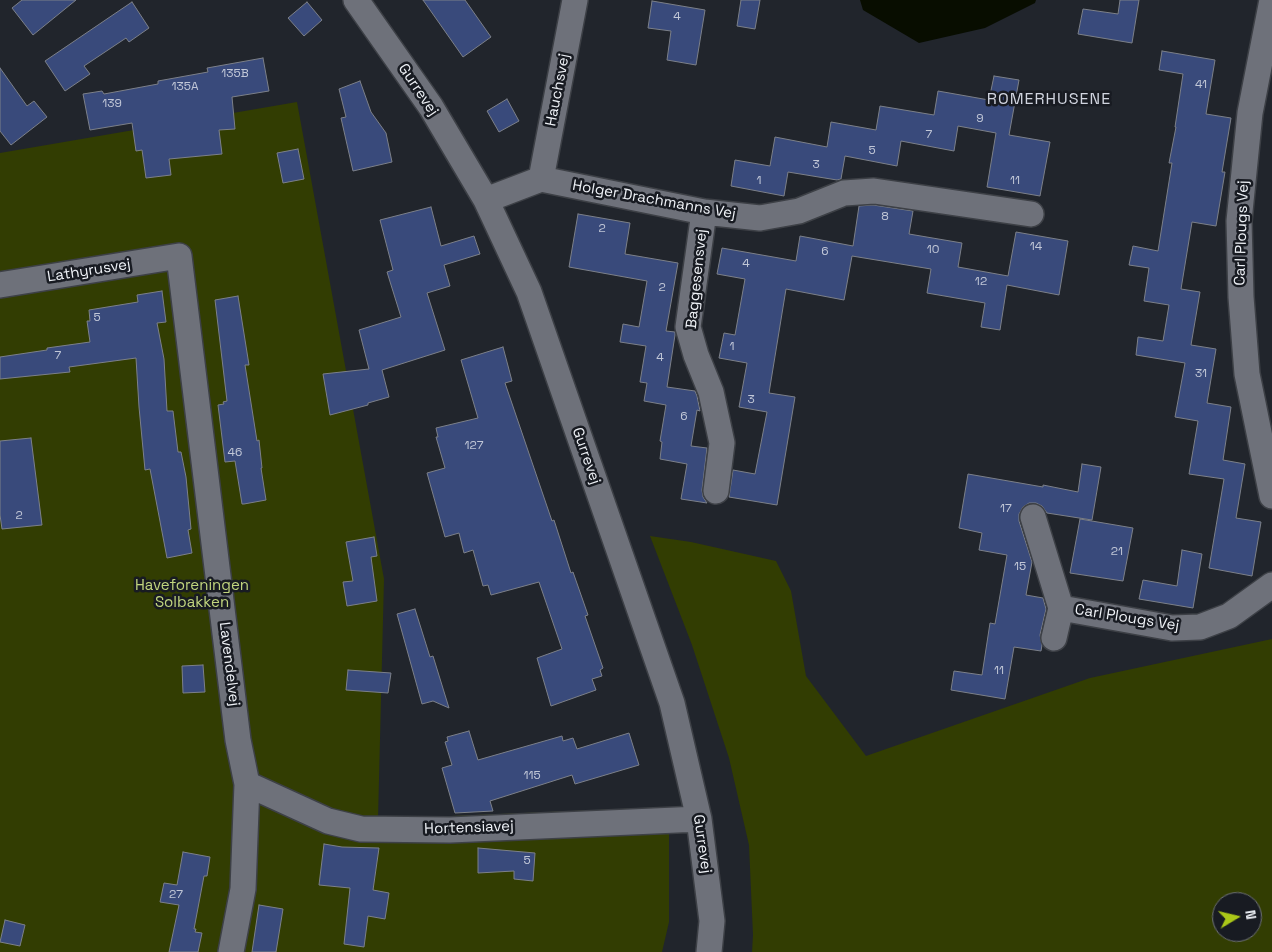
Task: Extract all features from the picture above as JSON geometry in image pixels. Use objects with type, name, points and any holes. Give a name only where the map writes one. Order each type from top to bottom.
[{"type":"street","name":"Gurrevej","points":[[356,0],[431,107],[486,200],[529,292],[672,703],[699,819],[712,921],[709,952]]},
{"type":"street","name":"Hauchsvej","points":[[541,179],[575,0]]},
{"type":"street","name":"Carl Plougs Vej","points":[[1272,0],[1250,113],[1239,221],[1241,297],[1247,374],[1268,466],[1272,496]]},
{"type":"street","points":[[486,200],[541,179]]},
{"type":"street","name":"Holger Drachmanns Vej","points":[[541,179],[704,212],[760,218],[799,211],[844,193],[874,191],[1031,214]]},
{"type":"street","name":"Baggesensvej","points":[[704,212],[688,328],[696,355],[711,392],[722,443],[716,491]]},
{"type":"street","name":"Lathyrusvej","points":[[0,285],[179,256]]},
{"type":"street","name":"Lavendelvej","points":[[179,256],[238,740],[248,784],[243,889],[231,952]]},
{"type":"street","name":"Carl Plougs Vej","points":[[1033,517],[1061,608],[1054,638]]},
{"type":"street","name":"Carl Plougs Vej","points":[[1061,608],[1172,628],[1200,627],[1229,616],[1272,586]]},
{"type":"street","name":"Hortensiavej","points":[[248,784],[328,822],[361,829],[450,830],[699,819]]},
{"type":"green space","name":"Haveforeningen Solbakken","points":[[297,102],[384,579],[378,819],[669,807],[669,922],[662,952],[0,952],[0,153]]},
{"type":"green space","points":[[650,536],[691,542],[776,561],[791,591],[806,676],[866,756],[1090,678],[1272,639],[1272,952],[752,952],[749,845],[729,758],[692,645]]},
{"type":"shaded area","points":[[860,0],[1036,0],[1035,3],[985,28],[919,43],[863,10]]},
{"type":"building","points":[[22,0],[76,0],[33,35],[12,8]]},
{"type":"building","points":[[423,0],[465,0],[491,37],[463,57]]},
{"type":"building","points":[[741,0],[760,0],[755,29],[737,26]]},
{"type":"building","points":[[1120,0],[1139,0],[1132,43],[1078,34],[1083,9],[1118,14]]},
{"type":"building","points":[[652,1],[705,10],[696,65],[667,60],[671,31],[648,28]]},
{"type":"building","points":[[132,2],[149,28],[129,42],[126,38],[84,66],[90,74],[65,91],[45,61]]},
{"type":"building","points":[[307,2],[322,20],[304,36],[288,18]]},
{"type":"building","points":[[1162,51],[1215,60],[1206,114],[1231,118],[1216,226],[1192,222],[1181,289],[1200,292],[1191,345],[1216,349],[1207,403],[1231,407],[1223,460],[1245,464],[1236,518],[1261,522],[1252,576],[1209,568],[1224,479],[1189,474],[1198,421],[1175,417],[1185,363],[1136,355],[1138,337],[1163,341],[1169,305],[1144,301],[1149,268],[1129,265],[1133,246],[1158,251],[1172,163],[1169,163],[1183,74],[1159,70]]},
{"type":"building","points":[[263,58],[269,91],[232,97],[235,129],[219,130],[222,154],[169,159],[171,175],[146,178],[142,150],[136,151],[132,123],[90,130],[83,94],[102,91],[104,94],[158,84],[158,81],[208,72],[207,68]]},
{"type":"building","points":[[0,68],[27,106],[34,101],[47,117],[11,145],[0,131]]},
{"type":"building","points":[[994,76],[1019,80],[1009,135],[1050,142],[1040,196],[987,187],[996,133],[958,126],[954,151],[901,141],[897,166],[845,156],[841,179],[837,180],[788,172],[784,196],[731,186],[735,160],[770,166],[775,137],[827,147],[831,122],[876,130],[880,106],[934,115],[938,91],[989,100]]},
{"type":"building","points":[[360,81],[371,112],[386,133],[392,162],[353,171],[341,118],[346,117],[339,89]]},
{"type":"building","points":[[507,99],[519,121],[499,132],[487,111]]},
{"type":"building","points":[[298,149],[304,179],[283,183],[277,153]]},
{"type":"building","points":[[873,205],[913,211],[909,234],[962,243],[958,267],[1008,276],[1016,232],[1068,241],[1059,295],[1007,285],[1000,330],[981,327],[985,303],[927,293],[931,269],[852,256],[844,300],[786,289],[769,393],[795,397],[777,505],[729,497],[733,470],[755,474],[767,412],[739,407],[747,363],[719,358],[724,333],[735,335],[745,279],[717,274],[722,248],[796,261],[800,236],[853,246],[859,206]]},
{"type":"building","points":[[431,207],[441,246],[474,236],[480,254],[444,265],[450,286],[427,293],[445,350],[382,370],[389,397],[368,403],[368,405],[330,415],[323,374],[369,369],[359,330],[401,317],[387,272],[393,270],[380,220]]},
{"type":"building","points":[[578,214],[630,223],[625,254],[678,263],[666,331],[675,332],[667,387],[695,391],[697,396],[700,411],[697,410],[691,446],[707,448],[702,490],[703,497],[707,503],[681,499],[687,464],[660,459],[662,442],[660,441],[666,405],[644,401],[647,383],[640,382],[646,346],[620,342],[623,324],[639,327],[647,281],[569,267]]},
{"type":"building","points":[[162,291],[166,322],[157,323],[164,359],[167,411],[173,411],[178,452],[181,452],[186,477],[191,529],[188,530],[192,553],[167,558],[150,469],[145,470],[136,358],[69,367],[70,372],[0,379],[0,357],[90,342],[87,321],[90,321],[89,310],[138,302],[137,295]]},
{"type":"building","points":[[238,296],[249,365],[245,365],[257,441],[259,440],[266,500],[244,504],[242,504],[235,461],[225,462],[218,405],[224,404],[223,402],[227,401],[215,300]]},
{"type":"building","points":[[503,347],[512,381],[505,383],[552,521],[554,520],[571,573],[573,572],[588,615],[585,616],[603,668],[600,670],[602,676],[592,679],[596,690],[551,706],[537,658],[562,649],[539,582],[491,595],[488,585],[483,586],[473,550],[464,553],[459,533],[445,537],[427,473],[445,468],[436,437],[438,437],[436,428],[478,418],[461,360]]},
{"type":"building","points":[[31,438],[42,525],[2,529],[0,515],[0,441]]},
{"type":"building","points":[[1082,464],[1101,467],[1092,520],[1047,513],[1042,506],[1036,503],[1029,503],[1023,507],[1019,514],[1019,521],[1032,562],[1026,595],[1043,598],[1046,609],[1040,635],[1041,651],[1014,647],[1005,699],[951,690],[954,671],[982,675],[990,623],[995,624],[1007,555],[979,550],[982,533],[959,528],[968,474],[1078,492]]},
{"type":"building","points":[[1080,519],[1133,528],[1123,581],[1070,573]]},
{"type":"building","points":[[374,537],[377,556],[371,557],[377,601],[347,606],[343,582],[353,581],[346,542]]},
{"type":"building","points":[[1182,550],[1202,554],[1193,608],[1139,599],[1143,580],[1177,586]]},
{"type":"building","points":[[415,609],[430,657],[433,656],[449,708],[433,701],[422,704],[397,614]]},
{"type":"building","points":[[203,665],[205,692],[183,693],[182,666]]},
{"type":"building","points":[[348,670],[391,673],[388,693],[346,690]]},
{"type":"building","points":[[469,731],[478,760],[562,736],[563,741],[573,738],[577,749],[629,733],[639,765],[575,784],[572,775],[490,801],[493,811],[455,813],[442,768],[452,765],[445,742],[448,741],[447,737]]},
{"type":"building","points":[[324,844],[342,847],[379,848],[373,890],[389,893],[385,919],[368,916],[364,947],[344,944],[350,888],[319,885]]},
{"type":"building","points":[[478,848],[535,853],[533,881],[514,879],[514,871],[478,873]]},
{"type":"building","points":[[183,852],[210,857],[207,876],[204,876],[194,929],[196,929],[195,932],[202,933],[198,952],[169,952],[179,905],[160,902],[164,883],[177,885]]},
{"type":"building","points":[[259,905],[283,909],[276,952],[252,952]]},
{"type":"building","points":[[5,920],[25,925],[20,946],[0,942]]},
{"type":"district","name":"ROMERHUSENE","points":[[1049,100]]}]
